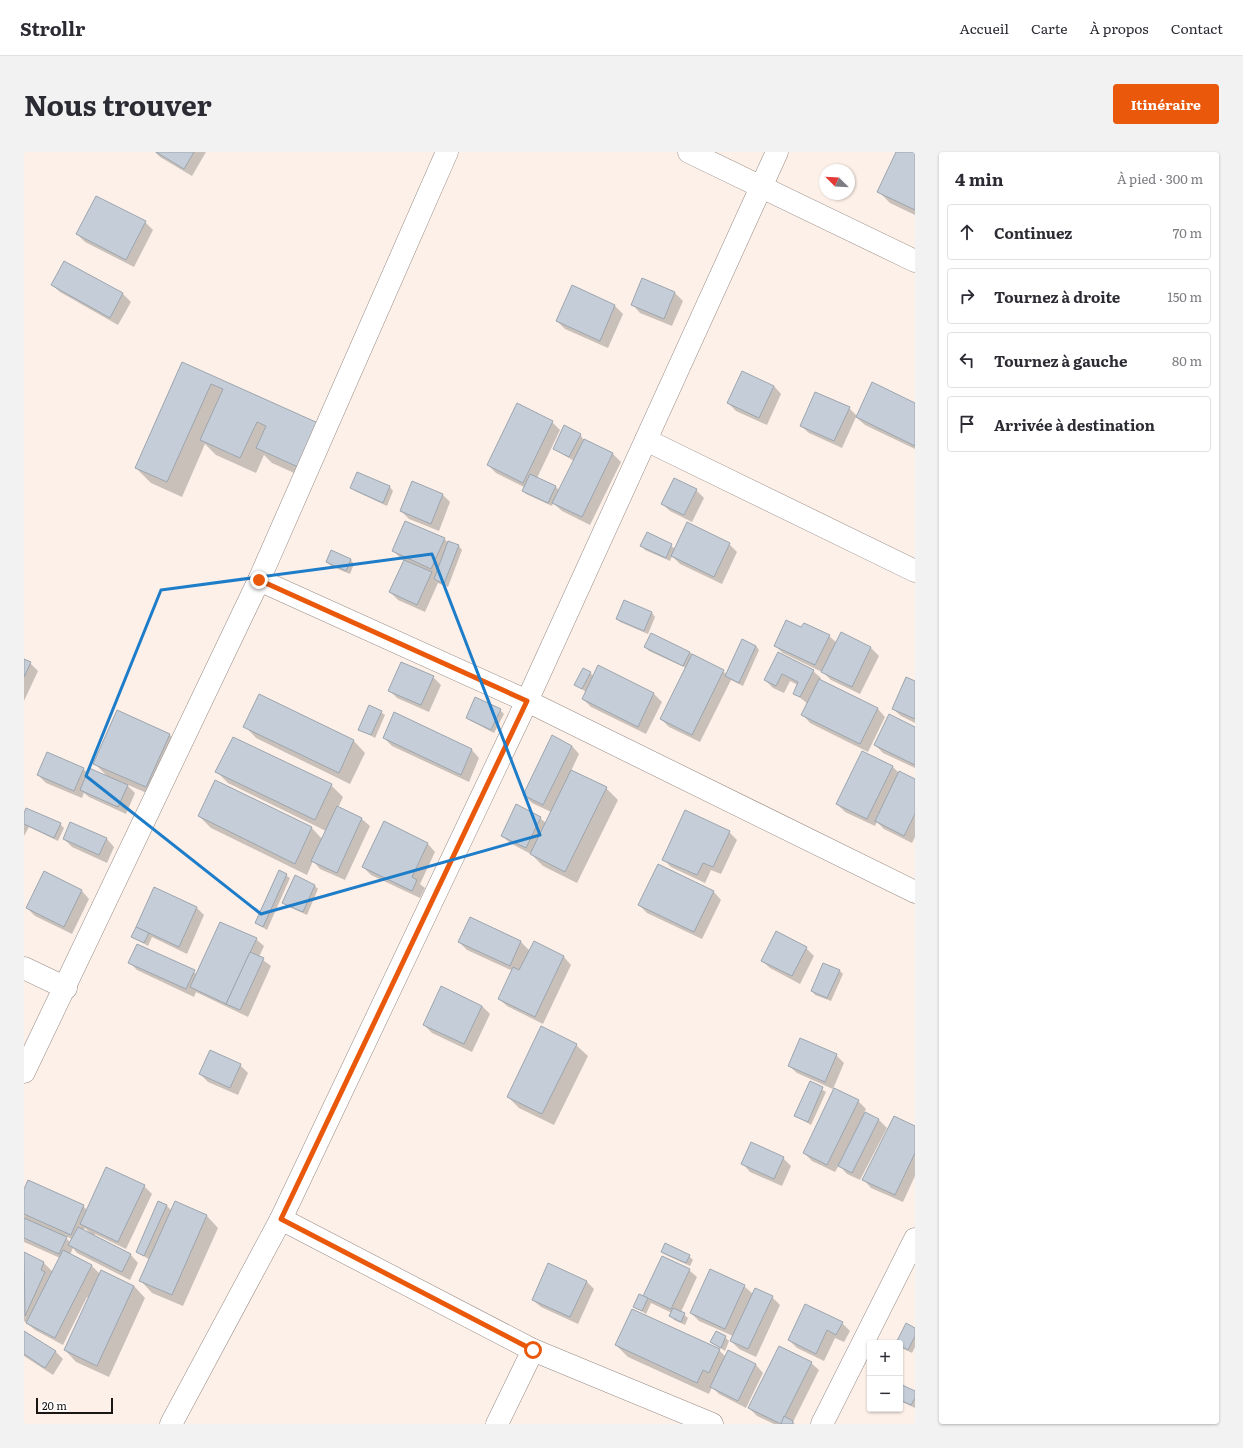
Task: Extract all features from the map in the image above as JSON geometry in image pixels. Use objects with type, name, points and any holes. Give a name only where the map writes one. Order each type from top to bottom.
[{"type":"street","points":[[24,1072],[66,988],[259,580],[447,152]]},
{"type":"street","points":[[689,152],[915,261]]},
{"type":"street","points":[[171,1424],[281,1219],[527,701],[777,152]]},
{"type":"street","points":[[646,440],[915,571]]},
{"type":"street","points":[[259,580],[527,701],[915,892]]},
{"type":"street","points":[[24,968],[66,988]]},
{"type":"street","points":[[281,1219],[533,1350],[712,1424]]},
{"type":"street","points":[[822,1424],[915,1239]]},
{"type":"street","points":[[497,1424],[533,1350]]},
{"type":"highlighted area","points":[[432,554],[540,835],[261,914],[86,776],[161,590]]},
{"type":"building","points":[[156,152],[194,152],[184,169]]},
{"type":"building","points":[[896,152],[915,152],[915,210],[877,192]]},
{"type":"building","points":[[96,196],[146,221],[126,260],[76,234]]},
{"type":"building","points":[[64,261],[123,293],[110,318],[51,285]]},
{"type":"building","points":[[642,278],[675,292],[664,319],[631,305]]},
{"type":"building","points":[[572,285],[615,305],[600,341],[556,321]]},
{"type":"building","points":[[182,362],[318,423],[298,467],[256,448],[266,426],[257,422],[240,458],[200,440],[223,389],[211,384],[167,482],[135,468]]},
{"type":"building","points":[[742,371],[774,386],[759,418],[727,403]]},
{"type":"building","points":[[872,382],[915,403],[915,446],[856,417]]},
{"type":"building","points":[[815,392],[850,407],[834,441],[800,426]]},
{"type":"building","points":[[517,403],[553,421],[523,483],[487,465]]},
{"type":"building","points":[[564,425],[581,434],[569,457],[553,449]]},
{"type":"building","points":[[584,439],[613,453],[582,517],[552,503]]},
{"type":"building","points":[[357,472],[390,486],[383,503],[350,488]]},
{"type":"building","points":[[530,474],[556,486],[548,503],[522,491]]},
{"type":"building","points":[[674,478],[697,489],[684,515],[661,504]]},
{"type":"building","points":[[412,481],[443,494],[431,524],[400,511]]},
{"type":"building","points":[[405,521],[445,538],[431,569],[392,551]]},
{"type":"building","points":[[687,522],[730,543],[714,577],[671,556]]},
{"type":"building","points":[[647,532],[672,544],[666,558],[640,546]]},
{"type":"building","points":[[448,541],[459,545],[444,584],[434,579]]},
{"type":"building","points":[[331,550],[351,559],[346,571],[326,562]]},
{"type":"building","points":[[404,560],[432,572],[417,605],[389,592]]},
{"type":"building","points":[[624,600],[652,612],[644,631],[616,619]]},
{"type":"building","points":[[786,620],[801,627],[804,623],[830,635],[815,665],[774,646]]},
{"type":"building","points":[[841,632],[871,647],[852,687],[821,672]]},
{"type":"building","points":[[651,633],[690,652],[683,666],[644,647]]},
{"type":"building","points":[[742,639],[756,646],[739,683],[725,676]]},
{"type":"building","points":[[778,652],[814,670],[800,697],[793,694],[798,682],[782,674],[776,686],[764,680]]},
{"type":"building","points":[[692,654],[724,670],[692,735],[660,719]]},
{"type":"building","points":[[24,659],[31,662],[24,677]]},
{"type":"building","points":[[401,662],[434,676],[421,705],[388,691]]},
{"type":"building","points":[[598,665],[654,693],[638,727],[582,699]]},
{"type":"building","points":[[583,668],[591,672],[582,689],[574,685]]},
{"type":"building","points":[[906,677],[915,681],[915,719],[892,709]]},
{"type":"building","points":[[819,679],[878,708],[860,744],[801,715]]},
{"type":"building","points":[[259,694],[354,740],[339,773],[243,727]]},
{"type":"building","points":[[475,697],[501,709],[491,730],[466,718]]},
{"type":"building","points":[[369,705],[382,711],[371,735],[358,730]]},
{"type":"building","points":[[117,710],[170,734],[146,787],[93,764]]},
{"type":"building","points":[[394,712],[472,749],[461,775],[383,738]]},
{"type":"building","points":[[889,714],[915,727],[915,765],[874,745]]},
{"type":"building","points":[[552,735],[572,746],[543,805],[523,795]]},
{"type":"building","points":[[233,737],[332,784],[315,820],[215,772]]},
{"type":"building","points":[[862,751],[893,766],[867,819],[836,804]]},
{"type":"building","points":[[47,752],[84,768],[74,791],[37,775]]},
{"type":"building","points":[[89,768],[128,785],[118,807],[80,790]]},
{"type":"building","points":[[571,770],[607,787],[565,872],[530,854]]},
{"type":"building","points":[[899,771],[915,779],[915,814],[904,836],[875,821]]},
{"type":"building","points":[[215,780],[312,827],[295,864],[198,816]]},
{"type":"building","points":[[516,804],[541,817],[526,848],[501,836]]},
{"type":"building","points":[[337,806],[362,818],[337,873],[311,861]]},
{"type":"building","points":[[26,808],[61,823],[54,838],[24,824],[24,813]]},
{"type":"building","points":[[685,810],[730,831],[713,867],[703,863],[697,875],[662,860]]},
{"type":"building","points":[[384,821],[428,843],[412,877],[417,880],[412,891],[362,867]]},
{"type":"building","points":[[70,822],[107,838],[99,855],[63,839]]},
{"type":"building","points":[[658,864],[714,891],[694,932],[638,905]]},
{"type":"building","points":[[279,870],[287,874],[263,927],[255,923]]},
{"type":"building","points":[[44,871],[82,890],[64,927],[26,908]]},
{"type":"building","points":[[295,875],[315,885],[303,912],[282,903]]},
{"type":"building","points":[[154,887],[197,907],[179,947],[136,927]]},
{"type":"building","points":[[470,917],[521,941],[510,966],[458,942]]},
{"type":"building","points":[[220,922],[257,938],[226,1004],[190,987]]},
{"type":"building","points":[[136,927],[149,933],[144,943],[131,937]]},
{"type":"building","points":[[776,931],[807,947],[792,976],[761,961]]},
{"type":"building","points":[[534,941],[564,956],[535,1017],[498,999],[513,967],[519,970]]},
{"type":"building","points":[[137,944],[195,970],[186,989],[128,963]]},
{"type":"building","points":[[250,952],[264,958],[240,1010],[226,1004]]},
{"type":"building","points":[[823,963],[840,970],[827,998],[811,991]]},
{"type":"building","points":[[441,986],[482,1006],[464,1044],[423,1025]]},
{"type":"building","points":[[541,1026],[577,1044],[542,1114],[507,1097]]},
{"type":"building","points":[[800,1038],[837,1054],[825,1082],[788,1066]]},
{"type":"building","points":[[210,1050],[241,1064],[230,1088],[199,1074]]},
{"type":"building","points":[[810,1081],[823,1087],[808,1122],[794,1116]]},
{"type":"building","points":[[834,1088],[859,1100],[827,1165],[803,1153]]},
{"type":"building","points":[[865,1112],[879,1119],[852,1173],[838,1166]]},
{"type":"building","points":[[894,1116],[915,1126],[915,1153],[895,1195],[862,1180]]},
{"type":"building","points":[[751,1142],[784,1157],[774,1179],[741,1164]]},
{"type":"building","points":[[106,1167],[145,1185],[118,1242],[80,1224]]},
{"type":"building","points":[[28,1180],[84,1205],[71,1235],[24,1214],[24,1189]]},
{"type":"building","points":[[158,1201],[167,1205],[144,1256],[136,1252]]},
{"type":"building","points":[[175,1201],[207,1215],[172,1295],[139,1281]]},
{"type":"building","points":[[24,1218],[67,1237],[59,1254],[24,1238]]},
{"type":"building","points":[[78,1227],[131,1254],[122,1272],[68,1245]]},
{"type":"building","points":[[665,1243],[690,1255],[686,1263],[661,1252]]},
{"type":"building","points":[[63,1250],[92,1265],[55,1338],[26,1323]]},
{"type":"building","points":[[24,1252],[44,1262],[41,1270],[45,1272],[25,1316]]},
{"type":"building","points":[[662,1256],[690,1269],[671,1309],[643,1296]]},
{"type":"building","points":[[548,1263],[587,1281],[570,1317],[532,1300]]},
{"type":"building","points":[[710,1269],[745,1285],[725,1329],[690,1313]]},
{"type":"building","points":[[101,1270],[134,1286],[97,1366],[64,1350]]},
{"type":"building","points":[[755,1288],[773,1296],[748,1349],[730,1341]]},
{"type":"building","points":[[639,1294],[648,1298],[642,1311],[633,1307]]},
{"type":"building","points":[[805,1304],[843,1322],[836,1335],[827,1330],[816,1354],[788,1340]]},
{"type":"building","points":[[673,1308],[685,1313],[681,1322],[669,1316]]},
{"type":"building","points":[[632,1309],[720,1349],[709,1373],[703,1370],[697,1383],[615,1345]]},
{"type":"building","points":[[906,1323],[915,1328],[915,1336],[908,1350],[903,1348],[903,1340],[898,1340]]},
{"type":"building","points":[[24,1331],[56,1351],[45,1368],[24,1354]]},
{"type":"building","points":[[716,1331],[726,1336],[721,1348],[710,1342]]},
{"type":"building","points":[[779,1346],[812,1362],[781,1424],[748,1408]]},
{"type":"building","points":[[728,1350],[756,1364],[738,1401],[710,1387]]},
{"type":"building","points":[[903,1385],[915,1391],[915,1398],[911,1405],[903,1401]]},
{"type":"building","points":[[784,1416],[793,1421],[792,1424],[781,1424]]},
{"type":"route","points":[[259,580],[527,701],[281,1219],[533,1350]]}]
